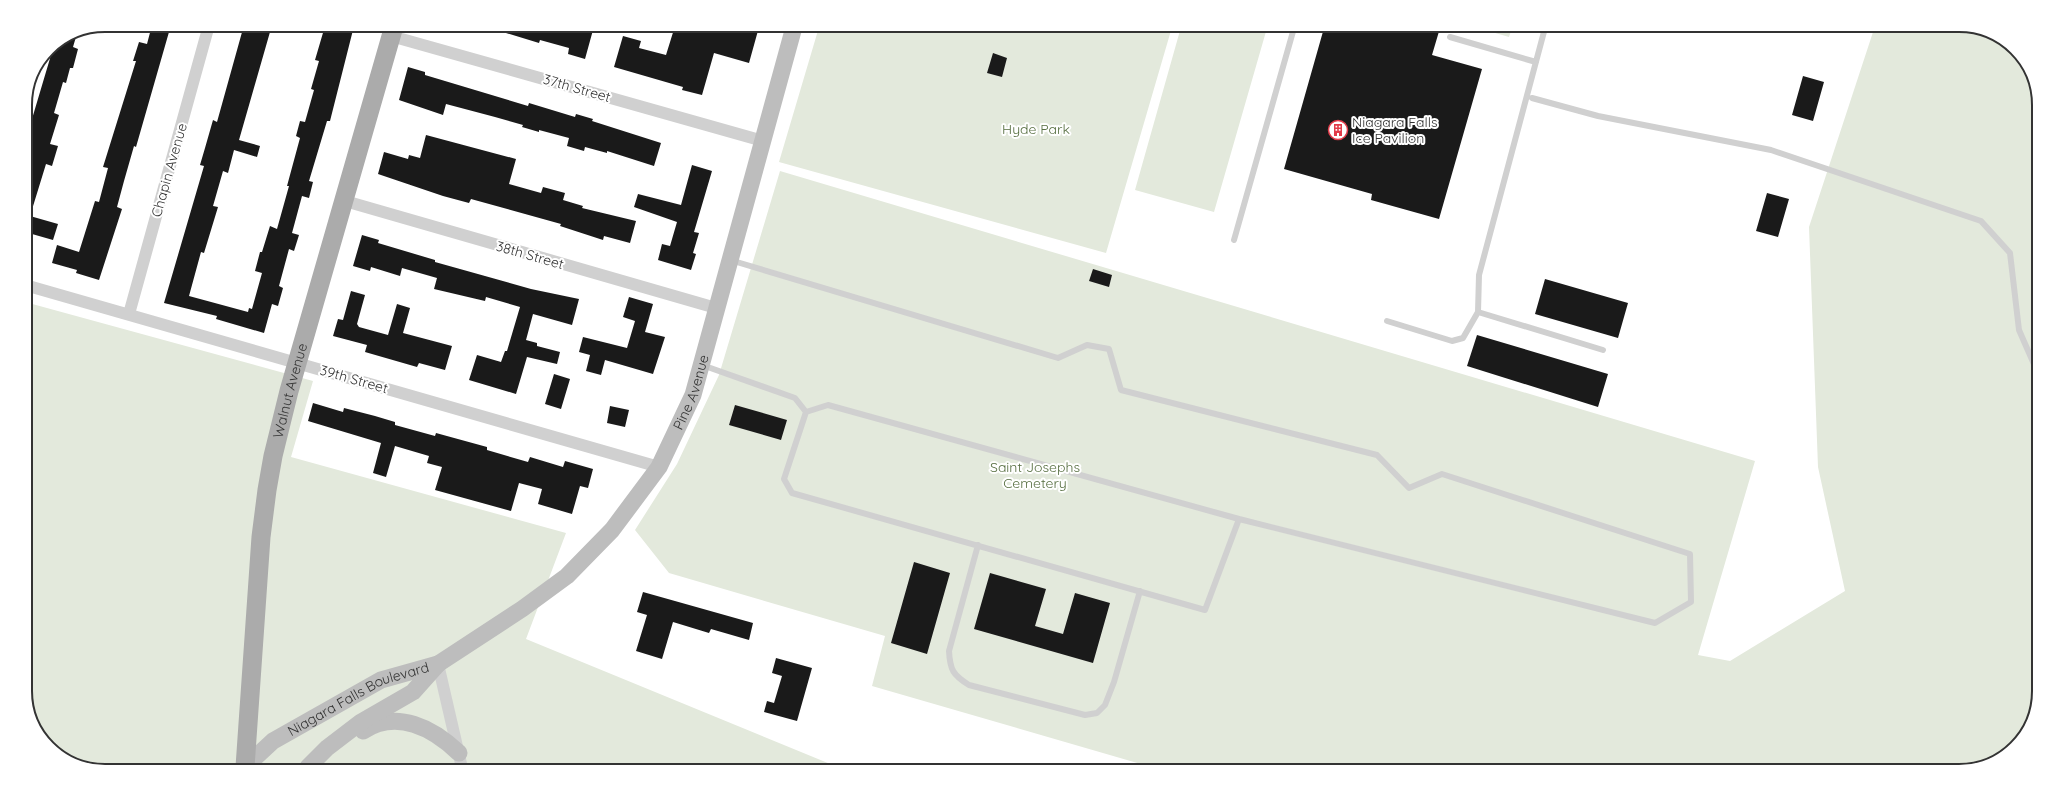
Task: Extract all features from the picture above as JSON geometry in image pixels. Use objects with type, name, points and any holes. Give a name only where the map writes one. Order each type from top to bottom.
[{"type":"main road","name":"Walnut Avenue","points":[[245,764],[259,568],[267,490],[281,420],[393,32]]},
{"type":"main road","name":"Pine Avenue","points":[[438,664],[522,609],[567,576],[612,530],[659,467],[693,395],[729,260],[764,141],[793,32]]},
{"type":"main road","name":"Niagara Falls Boulevard","points":[[248,764],[273,741],[381,680],[438,664]]},
{"type":"main road","name":"Niagara Falls Boulevard","points":[[311,764],[327,748],[361,722],[413,692],[438,664]]},
{"type":"main road","points":[[327,748],[348,741],[369,728],[397,720],[425,728],[437,734],[460,760]]},
{"type":"street","name":"Chapin Avenue","points":[[129,314],[207,32]]},
{"type":"street","name":"37th Street","points":[[396,32],[764,141]]},
{"type":"street","name":"38th Street","points":[[345,202],[716,308]]},
{"type":"street","name":"39th Street","points":[[32,287],[659,467]]},
{"type":"street","points":[[438,664],[460,760]]},
{"type":"lane","points":[[1234,240],[1293,32]]},
{"type":"lane","points":[[1388,321],[1452,341],[1463,338],[1478,312],[1479,275],[1544,32]]},
{"type":"lane","points":[[1450,37],[1536,62]]},
{"type":"lane","points":[[1532,98],[1598,116],[1771,150],[1981,221],[2010,253],[2019,330],[2032,360]]},
{"type":"lane","points":[[729,260],[1058,358],[1087,345],[1109,349],[1121,390],[1377,455],[1409,488],[1442,474],[1690,554],[1691,602],[1655,623],[1238,519],[828,405],[806,412]]},
{"type":"lane","points":[[1478,312],[1603,350]]},
{"type":"lane","points":[[701,364],[795,398],[806,412]]},
{"type":"lane","points":[[806,412],[784,479],[792,492],[1205,610],[1238,519]]},
{"type":"lane","points":[[978,545],[949,651],[950,665],[957,678],[969,685],[1085,714],[1097,712],[1105,705],[1114,682],[1140,591]]},
{"type":"green space","name":"Hyde Park","points":[[818,32],[1171,32],[1106,253],[779,162]]},
{"type":"green space","points":[[1180,32],[1266,32],[1214,212],[1135,190]]},
{"type":"green space","points":[[1492,32],[1511,32],[1509,37]]},
{"type":"green space","name":"Saint Josephs Cemetery","points":[[1873,32],[1959,32],[1978,34],[1999,44],[2011,53],[2024,73],[2031,91],[2032,100],[2032,696],[2031,705],[2024,723],[2011,743],[1995,754],[1978,762],[1959,764],[1141,764],[872,686],[885,636],[669,573],[635,530],[677,464],[719,375],[780,171],[1755,461],[1698,655],[1730,661],[1845,591],[1818,467],[1809,227]]},
{"type":"green space","points":[[32,304],[313,381],[291,457],[566,533],[526,639],[830,764],[105,764],[86,762],[61,749],[53,743],[42,727],[33,705],[32,696]]},
{"type":"building","points":[[150,32],[169,32],[117,207],[122,209],[99,280],[76,273],[77,270],[52,263],[57,245],[79,252],[95,201],[99,202],[108,168],[103,167],[136,61],[133,61],[139,42],[147,44]]},
{"type":"building","points":[[242,32],[270,32],[239,140],[260,146],[257,157],[234,150],[228,173],[223,171],[213,206],[218,207],[204,253],[201,252],[189,296],[248,312],[249,308],[252,309],[262,273],[255,271],[260,252],[262,252],[270,226],[277,229],[289,186],[287,186],[300,138],[296,136],[300,121],[305,122],[314,90],[311,89],[319,61],[315,60],[323,32],[352,32],[330,121],[327,121],[309,181],[313,182],[309,198],[302,196],[292,233],[299,235],[294,251],[289,249],[279,286],[283,288],[278,306],[272,304],[264,333],[216,319],[217,316],[164,303],[204,166],[200,165],[213,120],[217,122]]},
{"type":"building","points":[[503,32],[592,32],[585,59],[568,54],[569,48],[540,40],[539,43]]},
{"type":"building","points":[[673,32],[758,32],[749,63],[714,53],[702,95],[682,90],[683,87],[614,67],[623,36],[641,41],[639,48],[666,55]]},
{"type":"building","name":"Niagara Falls Ice Pavilion","points":[[1323,32],[1439,32],[1432,55],[1482,69],[1439,219],[1371,200],[1372,194],[1284,169]]},
{"type":"building","points":[[75,39],[73,47],[78,49],[73,68],[70,68],[66,83],[63,82],[54,113],[59,115],[50,144],[58,146],[52,166],[46,164],[32,210],[32,119],[51,56],[65,44]]},
{"type":"building","points":[[993,53],[1007,58],[1002,77],[987,73]]},
{"type":"building","points":[[408,67],[425,72],[425,75],[528,106],[529,103],[575,117],[576,114],[593,119],[592,121],[661,143],[654,166],[607,151],[607,153],[585,147],[584,151],[567,146],[569,138],[539,130],[539,132],[522,127],[523,125],[446,104],[443,115],[399,100]]},
{"type":"building","points":[[1803,76],[1824,82],[1813,121],[1792,115]]},
{"type":"building","points":[[426,135],[516,159],[509,184],[541,193],[543,187],[565,193],[563,200],[583,206],[582,208],[636,221],[630,243],[604,236],[603,240],[560,226],[561,224],[471,199],[469,203],[443,196],[378,174],[384,152],[408,159],[409,155],[420,158]]},
{"type":"building","points":[[692,165],[712,171],[694,232],[699,233],[693,253],[696,254],[691,270],[658,260],[662,244],[670,246],[677,222],[634,207],[638,194],[681,205]]},
{"type":"building","points":[[1767,193],[1789,199],[1778,237],[1756,231]]},
{"type":"building","points":[[32,217],[58,224],[53,240],[32,234]]},
{"type":"building","points":[[362,235],[379,240],[378,243],[435,260],[435,262],[531,289],[579,299],[572,325],[533,314],[526,340],[537,343],[537,346],[560,352],[557,364],[527,357],[516,394],[469,380],[477,355],[501,362],[505,351],[507,351],[520,307],[486,297],[485,301],[434,289],[437,278],[402,268],[400,276],[371,267],[370,271],[353,266]]},
{"type":"building","points":[[1093,269],[1112,275],[1109,287],[1089,281]]},
{"type":"building","points":[[1545,279],[1628,303],[1618,338],[1535,314]]},
{"type":"building","points":[[351,291],[365,295],[357,324],[359,327],[388,335],[397,304],[410,308],[403,333],[452,346],[445,370],[419,363],[417,367],[365,352],[367,345],[333,336],[338,319],[343,320]]},
{"type":"building","points":[[629,297],[653,304],[645,332],[665,337],[653,374],[605,360],[601,375],[586,371],[590,355],[579,352],[583,337],[627,348],[635,321],[623,317]]},
{"type":"building","points":[[1477,335],[1608,374],[1598,407],[1467,366]]},
{"type":"building","points":[[554,374],[570,379],[561,409],[545,404]]},
{"type":"building","points":[[313,403],[343,412],[344,408],[375,416],[395,422],[395,425],[435,436],[436,433],[487,447],[487,450],[528,462],[530,457],[563,467],[565,461],[593,469],[588,488],[580,486],[572,514],[538,504],[542,489],[519,483],[511,511],[435,490],[442,467],[427,463],[429,456],[395,446],[386,477],[373,473],[381,443],[308,421]]},
{"type":"building","points":[[735,405],[787,420],[781,440],[729,425]]},
{"type":"building","points":[[610,406],[629,410],[625,427],[607,423]]},
{"type":"building","points":[[914,562],[950,573],[927,654],[891,643]]},
{"type":"building","points":[[990,573],[1046,589],[1035,626],[1063,634],[1075,593],[1110,603],[1093,663],[974,629]]},
{"type":"building","points":[[643,592],[753,623],[749,640],[711,629],[709,633],[673,622],[662,659],[636,651],[647,615],[637,612]]},
{"type":"building","points":[[776,658],[812,668],[797,721],[764,712],[767,701],[774,703],[782,676],[772,673]]},
{"type":"place","name":"Niagara Falls Ice Pavilion","points":[[1338,130]]}]
